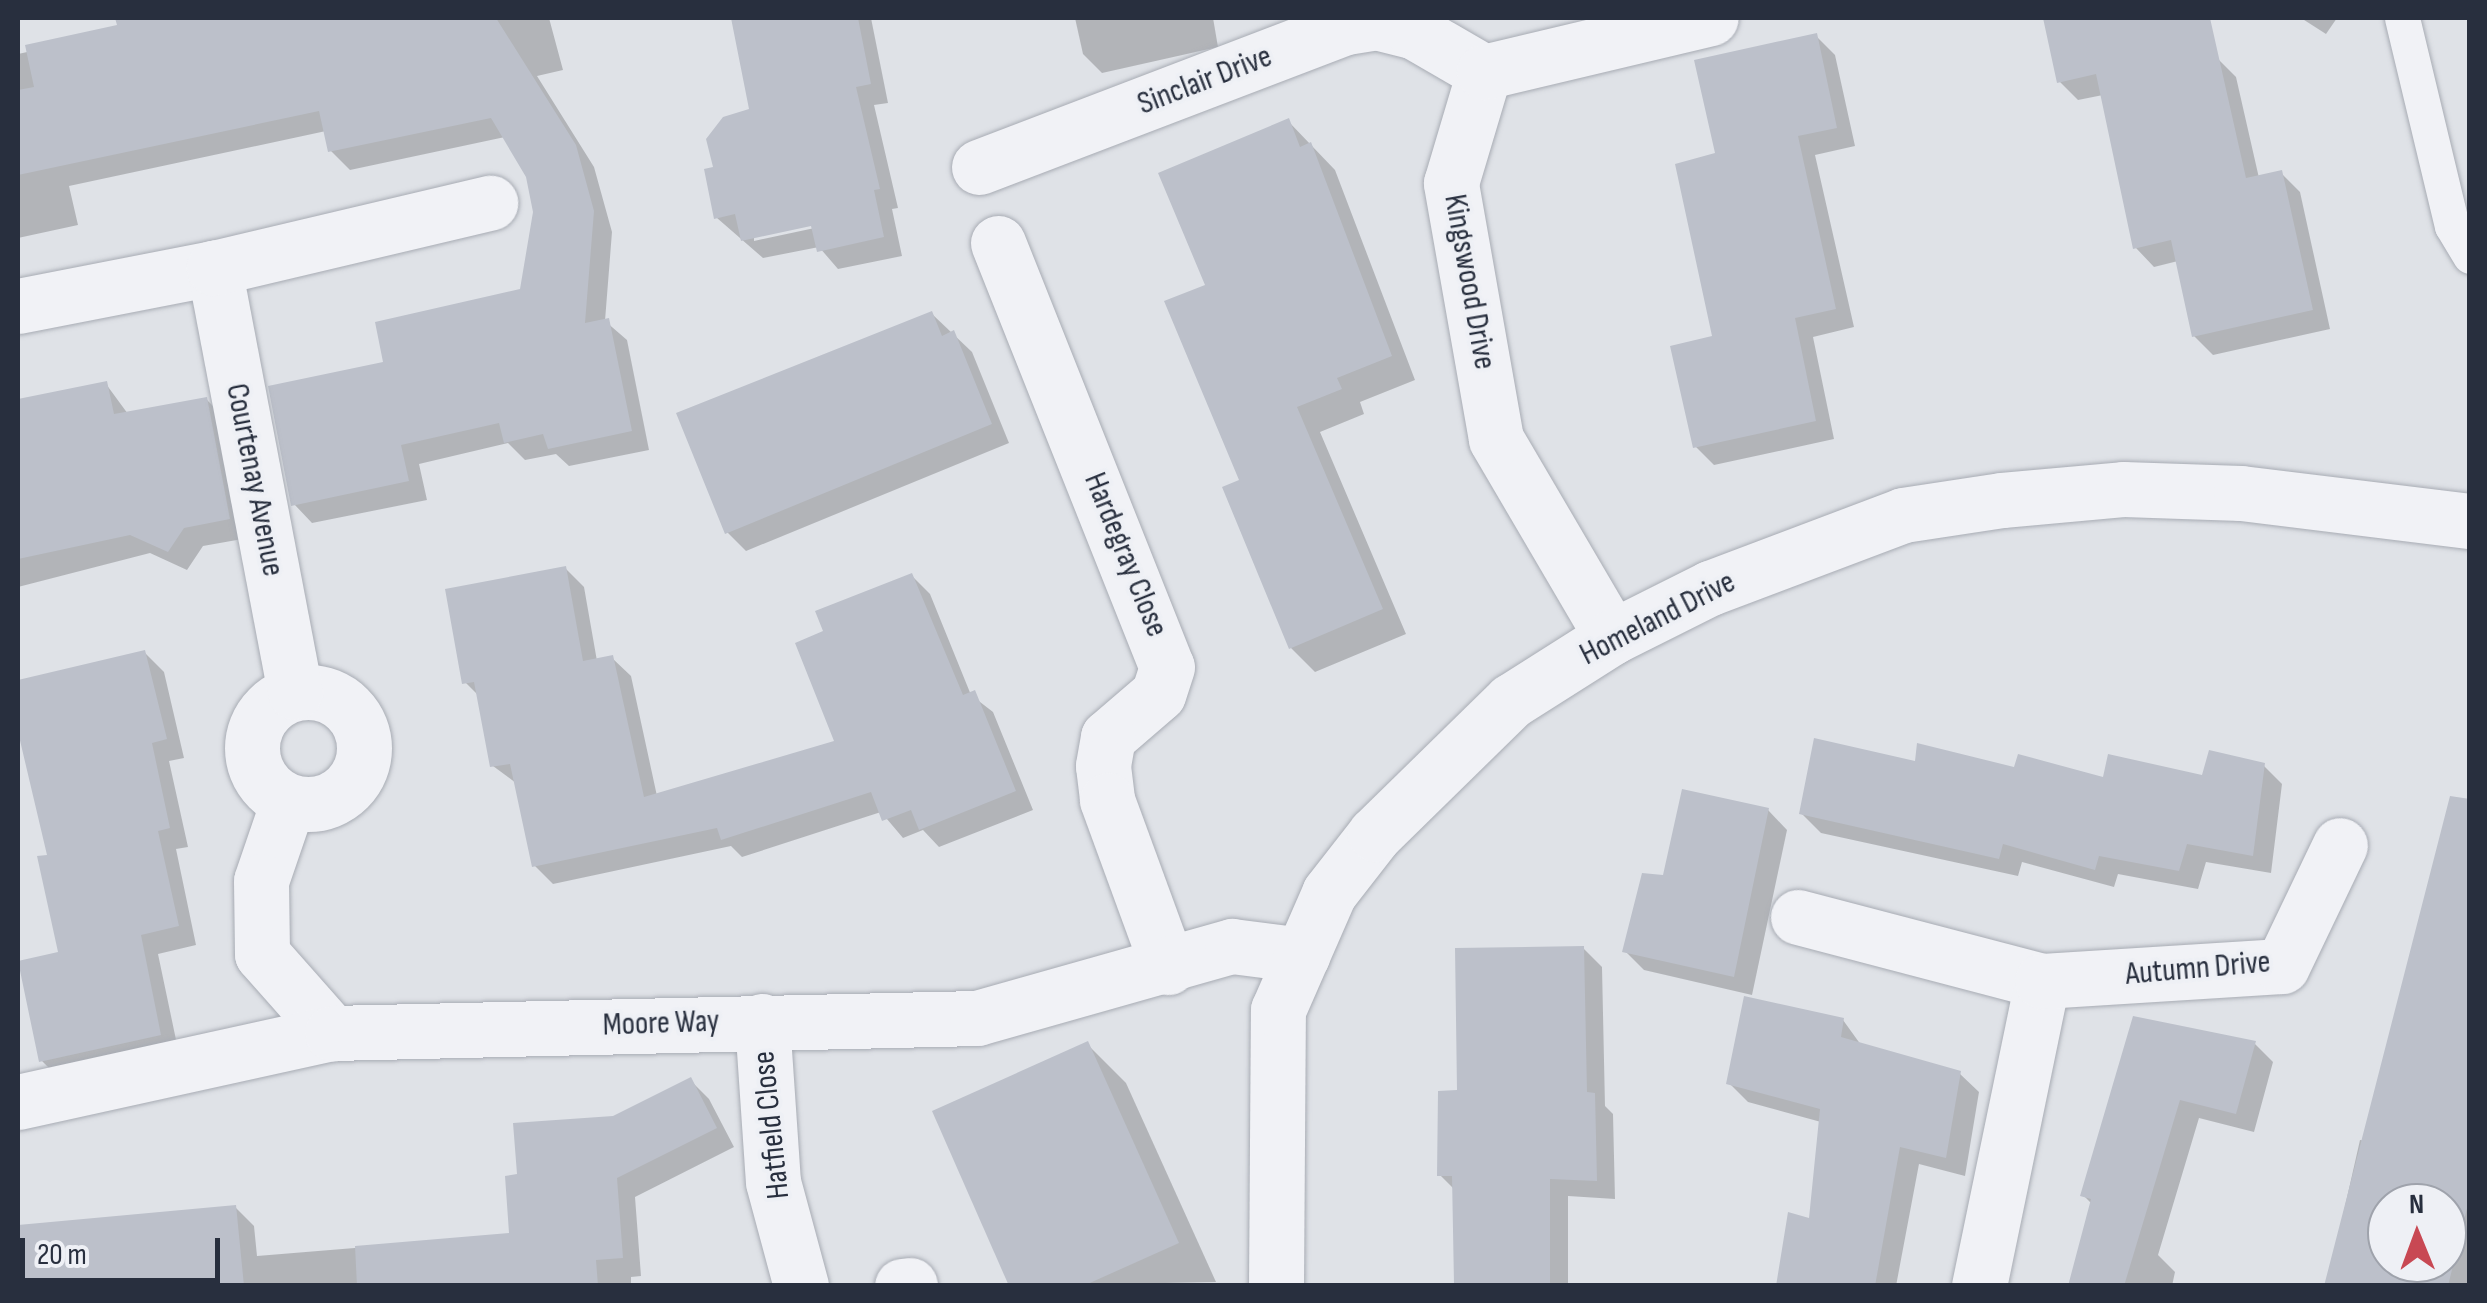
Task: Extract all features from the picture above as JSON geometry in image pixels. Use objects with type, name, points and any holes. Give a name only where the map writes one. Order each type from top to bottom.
[{"type":"street","points":[[1484,72],[1710,18]]},
{"type":"street","name":"Sinclair Drive","points":[[980,167],[1346,27],[1376,22],[1413,31],[1484,72]]},
{"type":"street","name":"Kingswood Drive","points":[[1484,72],[1450,182],[1496,439],[1612,637]]},
{"type":"street","points":[[18,306],[214,268],[490,202]]},
{"type":"street","name":"Hardegray Close","points":[[998,243],[1167,667],[1158,694],[1108,737],[1102,766],[1107,800],[1168,967]]},
{"type":"street","name":"Courtenay Avenue","points":[[214,268],[295,692]]},
{"type":"street","name":"Homeland Drive","points":[[1276,1286],[1278,1010],[1329,893],[1443,764],[1512,701],[1612,637],[1710,588],[1903,516],[2002,500],[2123,489],[2241,493],[2470,521]]},
{"type":"street","points":[[295,692],[333,697],[349,708],[360,723],[364,761],[343,793],[326,802],[288,802],[260,779],[251,744],[264,712],[295,692]]},
{"type":"street","points":[[288,802],[261,882],[262,954],[332,1033]]},
{"type":"street","name":"Autumn Drive","points":[[1798,917],[2042,981],[2282,966],[2340,845]]},
{"type":"street","name":"Moore Way","points":[[18,1102],[332,1033],[978,1018],[1232,946],[1302,955]]},
{"type":"street","points":[[1980,1286],[2042,981]]},
{"type":"street","name":"Hatfield Close","points":[[762,1021],[773,1182],[801,1286]]},
{"type":"street","points":[[902,1286],[910,1285]]},
{"type":"lane","points":[[2402,18],[2452,226],[2470,256]]},
{"type":"building","points":[[115,18],[496,18],[576,145],[594,211],[585,323],[609,318],[632,431],[548,449],[543,434],[504,443],[499,423],[401,445],[409,481],[291,506],[268,386],[383,362],[375,322],[520,289],[533,212],[526,177],[491,118],[328,152],[319,111],[18,175],[18,90],[34,87],[25,45],[117,25]]},
{"type":"building","points":[[731,18],[858,18],[871,84],[856,87],[880,189],[874,190],[884,237],[817,252],[811,226],[741,241],[735,214],[714,219],[704,169],[713,167],[706,139],[723,117],[749,109]]},
{"type":"building","points":[[2043,18],[2210,18],[2246,178],[2282,170],[2313,310],[2192,337],[2171,240],[2133,249],[2096,74],[2057,83]]},
{"type":"building","points":[[1817,33],[1837,128],[1798,136],[1836,309],[1795,318],[1816,421],[1693,448],[1670,346],[1712,336],[1675,164],[1715,153],[1694,60]]},
{"type":"building","points":[[1289,118],[1300,147],[1311,142],[1392,356],[1337,378],[1342,389],[1297,407],[1383,609],[1289,649],[1222,487],[1239,480],[1164,301],[1205,285],[1158,173]]},
{"type":"building","points":[[932,311],[942,336],[954,330],[992,424],[725,534],[676,413]]},
{"type":"building","points":[[107,381],[114,414],[207,397],[230,519],[184,528],[168,552],[130,535],[18,559],[18,399]]},
{"type":"building","points":[[566,566],[583,661],[613,655],[644,797],[834,741],[795,643],[823,631],[815,611],[912,573],[963,695],[975,690],[1016,791],[919,830],[911,810],[882,821],[871,792],[721,840],[717,828],[532,867],[510,764],[490,767],[474,682],[462,684],[445,589]]},
{"type":"building","points":[[145,650],[167,739],[152,743],[170,828],[158,831],[179,926],[141,935],[161,1035],[39,1062],[18,961],[58,952],[37,856],[47,855],[18,732],[18,680]]},
{"type":"building","points":[[1814,738],[1915,761],[1917,743],[2014,767],[2018,754],[2103,777],[2108,754],[2202,775],[2209,750],[2265,763],[2253,856],[2187,844],[2179,871],[2099,856],[2095,870],[2003,844],[1999,859],[1799,814]]},
{"type":"building","points":[[1682,789],[1769,808],[1734,977],[1622,952],[1642,873],[1663,875]]},
{"type":"building","points":[[2450,796],[2470,799],[2470,1196],[2467,1208],[2467,1183],[2367,1183],[2367,1283],[2449,1283],[2324,1286]]},
{"type":"building","points":[[1584,946],[1587,1092],[1595,1093],[1597,1181],[1550,1179],[1550,1286],[1454,1284],[1452,1176],[1437,1176],[1438,1091],[1457,1090],[1455,948]]},
{"type":"building","points":[[1744,996],[1844,1018],[1841,1037],[1961,1071],[1946,1158],[1900,1147],[1875,1286],[1776,1286],[1788,1212],[1809,1218],[1820,1109],[1726,1084]]},
{"type":"building","points":[[2133,1016],[2256,1041],[2236,1114],[2180,1100],[2124,1286],[2068,1286],[2091,1199],[2080,1196]]},
{"type":"building","points":[[1088,1041],[1179,1243],[1083,1286],[1009,1286],[932,1111]]},
{"type":"building","points":[[691,1077],[717,1128],[617,1178],[623,1258],[596,1260],[598,1286],[357,1286],[355,1246],[509,1233],[505,1176],[517,1174],[513,1123],[613,1116]]},
{"type":"building","points":[[236,1205],[244,1286],[18,1286],[18,1225]]}]
